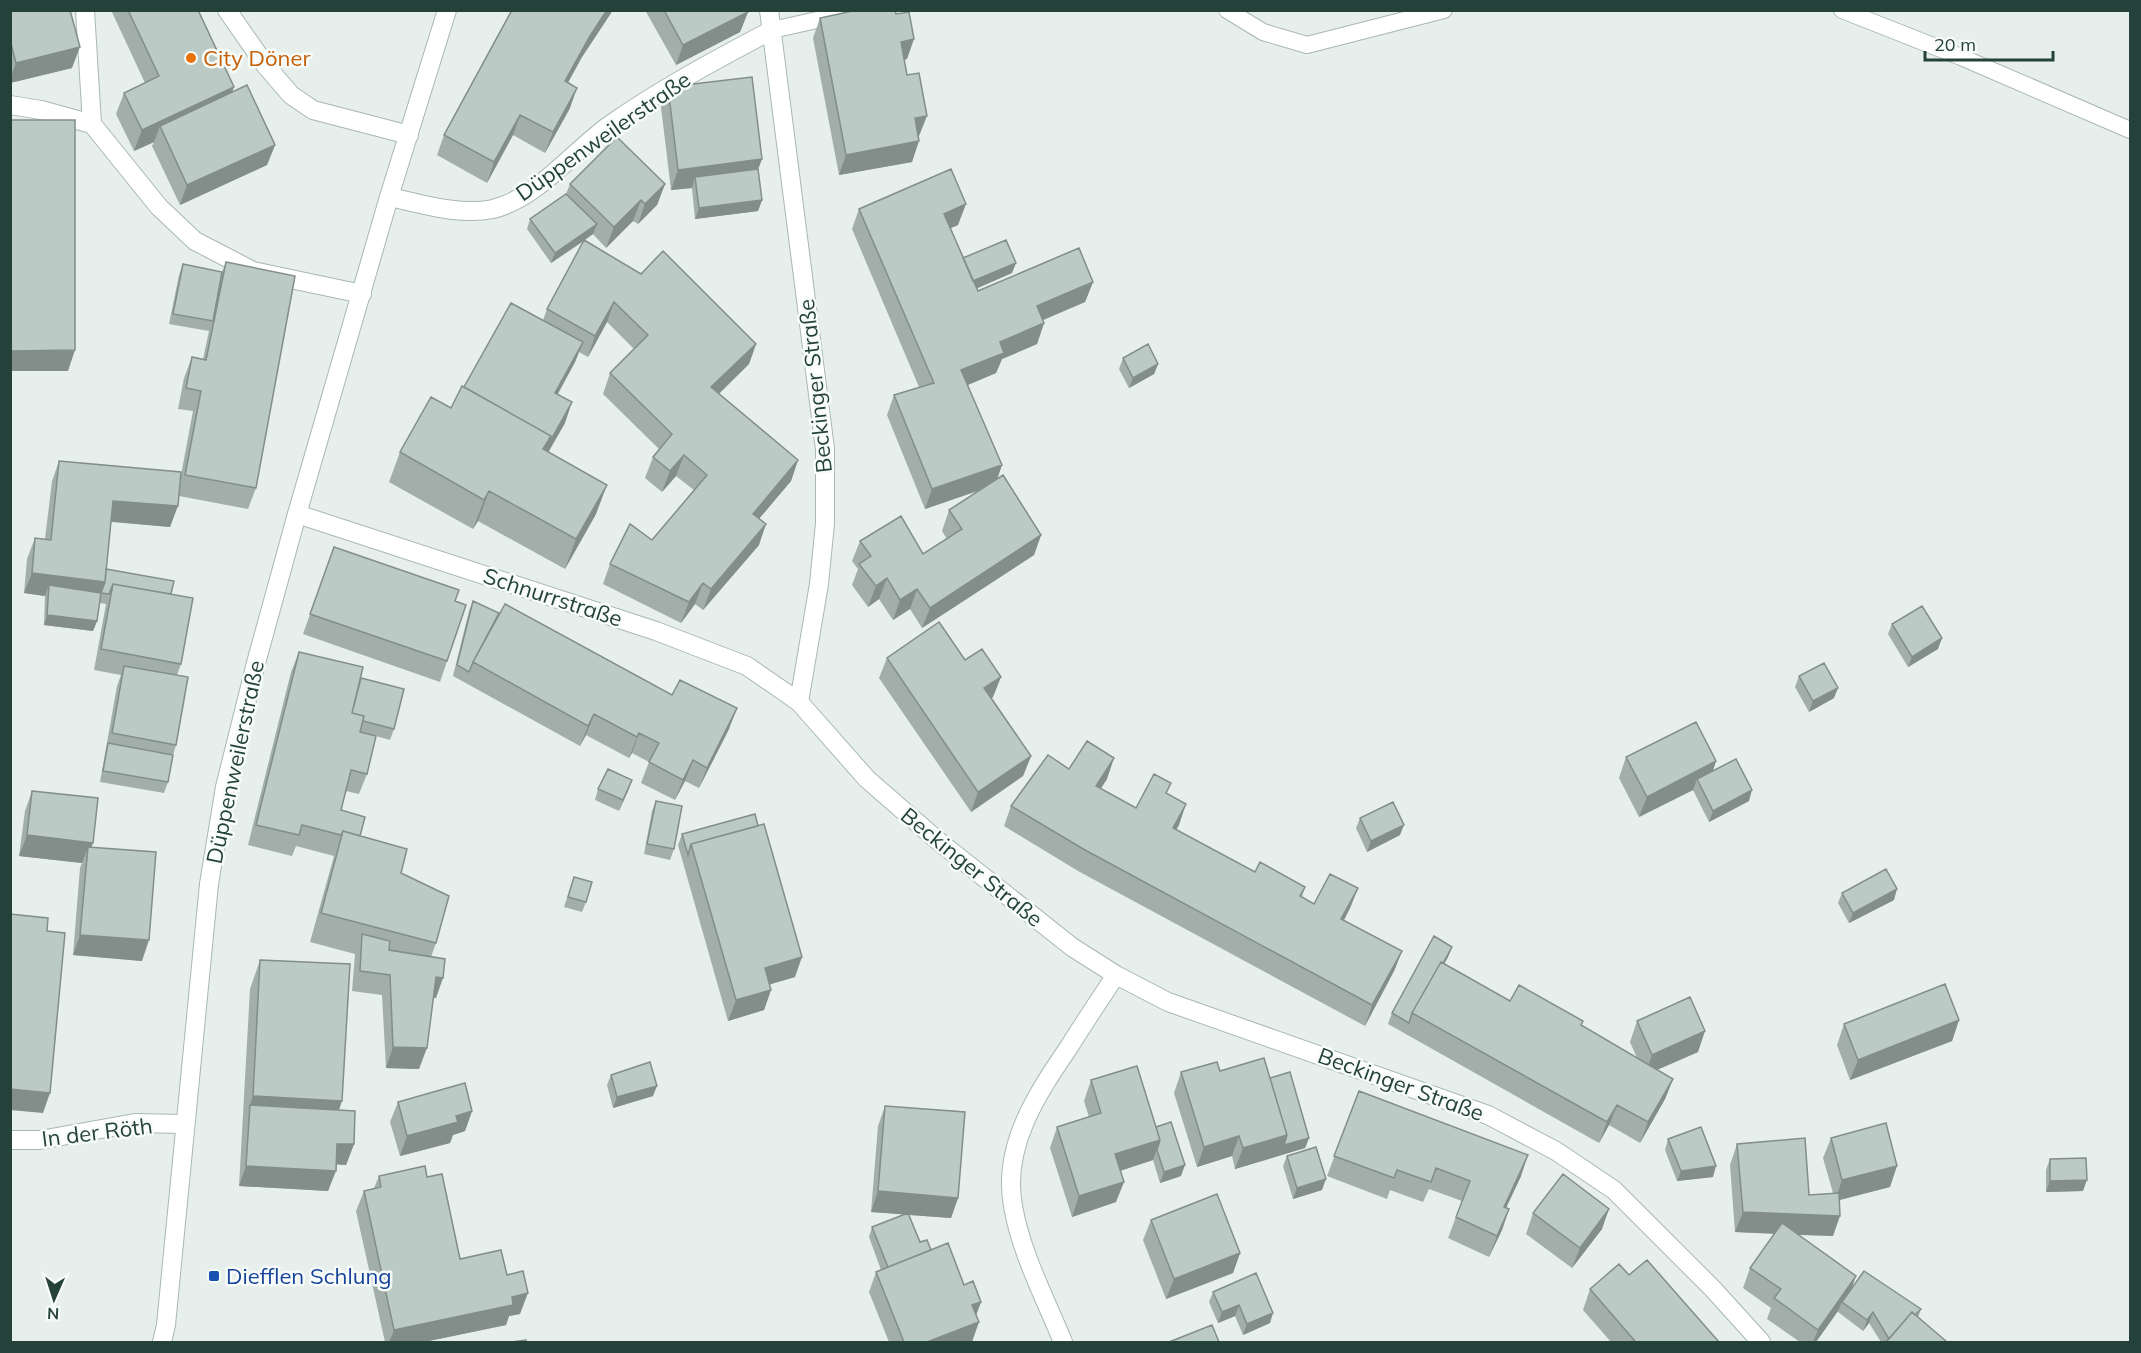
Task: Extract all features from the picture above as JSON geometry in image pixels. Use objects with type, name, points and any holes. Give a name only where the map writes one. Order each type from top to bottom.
[{"type":"street","points":[[85,10],[92,124],[159,207],[195,241],[253,271],[362,294]]},
{"type":"street","points":[[227,10],[266,66],[291,95],[313,110],[410,135]]},
{"type":"street","name":"Düppenweilerstraße","points":[[162,1342],[166,1325],[208,884],[225,787],[297,514],[389,197],[447,10]]},
{"type":"street","name":"Beckinger Straße","points":[[769,10],[825,449],[825,523],[819,584],[799,702],[867,779],[937,840],[1072,947],[1116,975],[1168,1002],[1488,1115],[1556,1150],[1614,1190],[1713,1289],[1761,1342]]},
{"type":"street","name":"Düppenweilerstraße","points":[[389,197],[466,212],[494,208],[526,195],[609,126],[683,77],[772,30]]},
{"type":"street","points":[[10,105],[41,110],[92,124]]},
{"type":"street","name":"Schnurrstraße","points":[[297,514],[656,631],[747,666],[799,702]]},
{"type":"street","points":[[1063,1342],[1027,1257],[1012,1206],[1010,1175],[1020,1131],[1038,1093],[1116,975]]},
{"type":"street","name":"In der Röth","points":[[10,1140],[40,1140],[135,1123],[184,1124]]},
{"type":"lane","points":[[772,30],[862,10]]},
{"type":"lane","points":[[1227,10],[1263,32],[1307,45],[1444,10]]},
{"type":"lane","points":[[1842,10],[1961,57],[2130,130]]},
{"type":"building","points":[[10,10],[70,10],[80,47],[16,63],[10,40]]},
{"type":"building","points":[[128,10],[198,10],[234,87],[142,130],[124,93],[159,76]]},
{"type":"building","points":[[512,10],[607,10],[565,81],[577,88],[553,132],[520,115],[494,162],[444,135]]},
{"type":"building","points":[[664,10],[747,10],[748,12],[683,45]]},
{"type":"building","points":[[857,10],[895,10],[896,14],[909,12],[914,39],[901,42],[907,75],[919,73],[927,116],[915,118],[919,141],[846,155],[820,18]]},
{"type":"building","points":[[752,77],[762,159],[678,170],[668,87]]},
{"type":"building","points":[[247,85],[275,145],[187,185],[160,126]]},
{"type":"building","points":[[10,120],[75,120],[75,350],[10,351]]},
{"type":"building","points":[[617,137],[665,184],[645,204],[641,200],[614,227],[570,184]]},
{"type":"building","points":[[758,169],[762,200],[699,208],[695,177]]},
{"type":"building","points":[[951,169],[966,204],[944,214],[978,291],[1079,248],[1093,282],[1037,306],[1044,323],[1000,342],[1004,353],[961,370],[1002,465],[932,489],[894,395],[934,383],[859,209]]},
{"type":"building","points":[[566,194],[597,224],[555,253],[530,219]]},
{"type":"building","points":[[584,240],[641,274],[663,251],[756,344],[711,387],[798,460],[753,514],[766,524],[711,589],[703,583],[689,602],[610,564],[630,524],[652,540],[707,475],[684,455],[670,471],[653,457],[672,434],[610,373],[648,335],[614,302],[595,336],[547,309]]},
{"type":"building","points":[[1006,240],[1016,263],[973,281],[963,258]]},
{"type":"building","points":[[226,262],[295,276],[256,488],[185,475],[201,391],[186,388],[192,357],[206,360]]},
{"type":"building","points":[[183,264],[222,272],[213,321],[173,314]]},
{"type":"building","points":[[511,303],[583,342],[555,393],[572,402],[548,445],[551,436],[464,387]]},
{"type":"building","points":[[1148,344],[1158,364],[1133,378],[1123,358]]},
{"type":"building","points":[[462,386],[551,436],[543,449],[607,485],[576,539],[489,491],[484,500],[400,452],[431,397],[451,408]]},
{"type":"building","points":[[59,461],[181,472],[178,506],[113,501],[105,582],[32,573],[35,538],[51,540]]},
{"type":"building","points":[[1003,475],[1041,535],[930,608],[917,589],[900,600],[887,578],[876,586],[859,564],[871,556],[860,541],[901,516],[923,554],[962,529],[949,510]]},
{"type":"building","points":[[334,547],[459,590],[455,601],[466,605],[447,661],[310,614]]},
{"type":"building","points":[[106,569],[174,581],[171,594],[113,584],[109,594],[101,593]]},
{"type":"building","points":[[113,584],[193,598],[181,664],[101,649]]},
{"type":"building","points":[[49,585],[101,593],[97,621],[47,615]]},
{"type":"building","points":[[473,601],[499,613],[469,672],[457,665]]},
{"type":"building","points":[[505,604],[672,695],[680,680],[737,708],[707,768],[693,760],[683,780],[649,762],[659,743],[639,733],[637,737],[594,714],[588,726],[473,662]]},
{"type":"building","points":[[1922,606],[1942,638],[1912,657],[1892,624]]},
{"type":"building","points":[[939,622],[965,660],[982,649],[1001,677],[984,688],[1031,756],[978,792],[887,658]]},
{"type":"building","points":[[299,652],[363,667],[352,713],[364,716],[360,732],[376,736],[367,774],[351,770],[341,810],[365,817],[360,836],[343,831],[341,835],[302,825],[299,835],[256,825]]},
{"type":"building","points":[[1824,663],[1838,688],[1813,701],[1799,676]]},
{"type":"building","points":[[124,666],[188,677],[176,745],[112,733]]},
{"type":"building","points":[[361,678],[404,689],[394,729],[363,721],[364,716],[352,713]]},
{"type":"building","points":[[1696,722],[1716,761],[1647,797],[1626,757]]},
{"type":"building","points":[[1087,741],[1114,758],[1096,786],[1136,808],[1154,774],[1171,783],[1166,793],[1186,804],[1173,828],[1255,872],[1260,862],[1305,887],[1300,896],[1314,904],[1330,874],[1358,888],[1341,919],[1402,951],[1372,1005],[1085,850],[1011,806],[1048,755],[1069,769]]},
{"type":"building","points":[[108,743],[173,755],[168,782],[103,771]]},
{"type":"building","points":[[1736,759],[1752,790],[1713,811],[1697,779]]},
{"type":"building","points":[[608,769],[632,780],[623,800],[598,789]]},
{"type":"building","points":[[32,791],[98,798],[93,843],[27,835]]},
{"type":"building","points":[[656,801],[682,806],[674,849],[647,844]]},
{"type":"building","points":[[1393,802],[1404,825],[1371,841],[1360,818]]},
{"type":"building","points":[[755,814],[758,826],[691,844],[688,855],[682,834]]},
{"type":"building","points":[[764,824],[802,957],[765,968],[771,990],[736,1000],[691,844]]},
{"type":"building","points":[[343,831],[407,849],[401,873],[449,896],[436,943],[321,913]]},
{"type":"building","points":[[88,847],[156,852],[149,940],[80,935]]},
{"type":"building","points":[[1886,869],[1897,889],[1853,913],[1842,893]]},
{"type":"building","points":[[574,877],[592,882],[586,902],[568,897]]},
{"type":"building","points":[[10,914],[48,918],[47,931],[65,933],[50,1093],[10,1089]]},
{"type":"building","points":[[362,934],[390,941],[389,950],[445,959],[443,978],[436,977],[427,1048],[393,1047],[390,975],[360,971]]},
{"type":"building","points":[[1434,936],[1452,947],[1412,1013],[1409,1023],[1392,1013]]},
{"type":"building","points":[[260,960],[350,964],[342,1101],[253,1096]]},
{"type":"building","points":[[1441,962],[1510,1001],[1519,985],[1583,1021],[1581,1025],[1673,1079],[1648,1122],[1617,1105],[1607,1122],[1412,1013]]},
{"type":"building","points":[[1945,984],[1959,1020],[1858,1060],[1844,1024]]},
{"type":"building","points":[[1690,997],[1705,1031],[1652,1055],[1637,1021]]},
{"type":"building","points":[[1264,1058],[1287,1135],[1243,1148],[1239,1136],[1204,1147],[1181,1072],[1217,1062],[1220,1071]]},
{"type":"building","points":[[650,1062],[657,1086],[617,1097],[611,1075]]},
{"type":"building","points":[[1137,1066],[1160,1140],[1115,1154],[1124,1182],[1079,1196],[1057,1127],[1101,1113],[1091,1080]]},
{"type":"building","points":[[1290,1072],[1309,1138],[1284,1145],[1287,1135],[1270,1078]]},
{"type":"building","points":[[465,1083],[472,1111],[456,1116],[458,1122],[407,1136],[398,1102]]},
{"type":"building","points":[[1359,1091],[1528,1155],[1504,1207],[1509,1209],[1497,1236],[1456,1217],[1470,1181],[1436,1168],[1431,1182],[1397,1170],[1394,1178],[1334,1156]]},
{"type":"building","points":[[250,1105],[355,1111],[354,1144],[337,1144],[336,1171],[246,1166]]},
{"type":"building","points":[[885,1106],[965,1112],[958,1198],[878,1191]]},
{"type":"building","points":[[1171,1122],[1185,1165],[1164,1172],[1157,1150],[1160,1140],[1156,1127]]},
{"type":"building","points":[[1886,1123],[1897,1166],[1842,1180],[1831,1138]]},
{"type":"building","points":[[1701,1127],[1716,1166],[1681,1171],[1668,1139]]},
{"type":"building","points":[[1805,1138],[1809,1195],[1839,1193],[1840,1216],[1743,1212],[1737,1144]]},
{"type":"building","points":[[1316,1147],[1326,1179],[1297,1188],[1287,1156]]},
{"type":"building","points":[[2086,1158],[2087,1180],[2050,1181],[2050,1159]]},
{"type":"building","points":[[425,1166],[427,1177],[442,1174],[460,1259],[501,1250],[507,1275],[523,1271],[528,1293],[512,1297],[513,1305],[394,1330],[364,1191],[381,1187],[379,1176]]},
{"type":"building","points":[[1563,1174],[1609,1209],[1580,1248],[1533,1213]]},
{"type":"building","points":[[1217,1194],[1240,1253],[1174,1279],[1151,1220]]},
{"type":"building","points":[[908,1213],[920,1242],[927,1240],[931,1250],[888,1267],[872,1227]]},
{"type":"building","points":[[1782,1223],[1856,1276],[1818,1330],[1774,1298],[1781,1289],[1750,1268]]},
{"type":"building","points":[[948,1243],[964,1285],[973,1281],[981,1302],[972,1305],[979,1322],[927,1342],[904,1342],[876,1272]]},
{"type":"building","points":[[1647,1260],[1719,1342],[1633,1342],[1635,1341],[1590,1289],[1619,1264],[1629,1275]]},
{"type":"building","points":[[1864,1271],[1921,1309],[1915,1315],[1912,1312],[1889,1339],[1873,1312],[1867,1320],[1842,1302]]},
{"type":"building","points":[[1256,1273],[1273,1313],[1247,1324],[1239,1305],[1222,1312],[1213,1292]]},
{"type":"building","points":[[1912,1312],[1947,1342],[1886,1342]]},
{"type":"building","points":[[1212,1325],[1219,1342],[1169,1342]]},
{"type":"place","name":"City Döner","points":[[191,58]]},
{"type":"place","name":"Diefflen Schlung","points":[[214,1276]]}]
